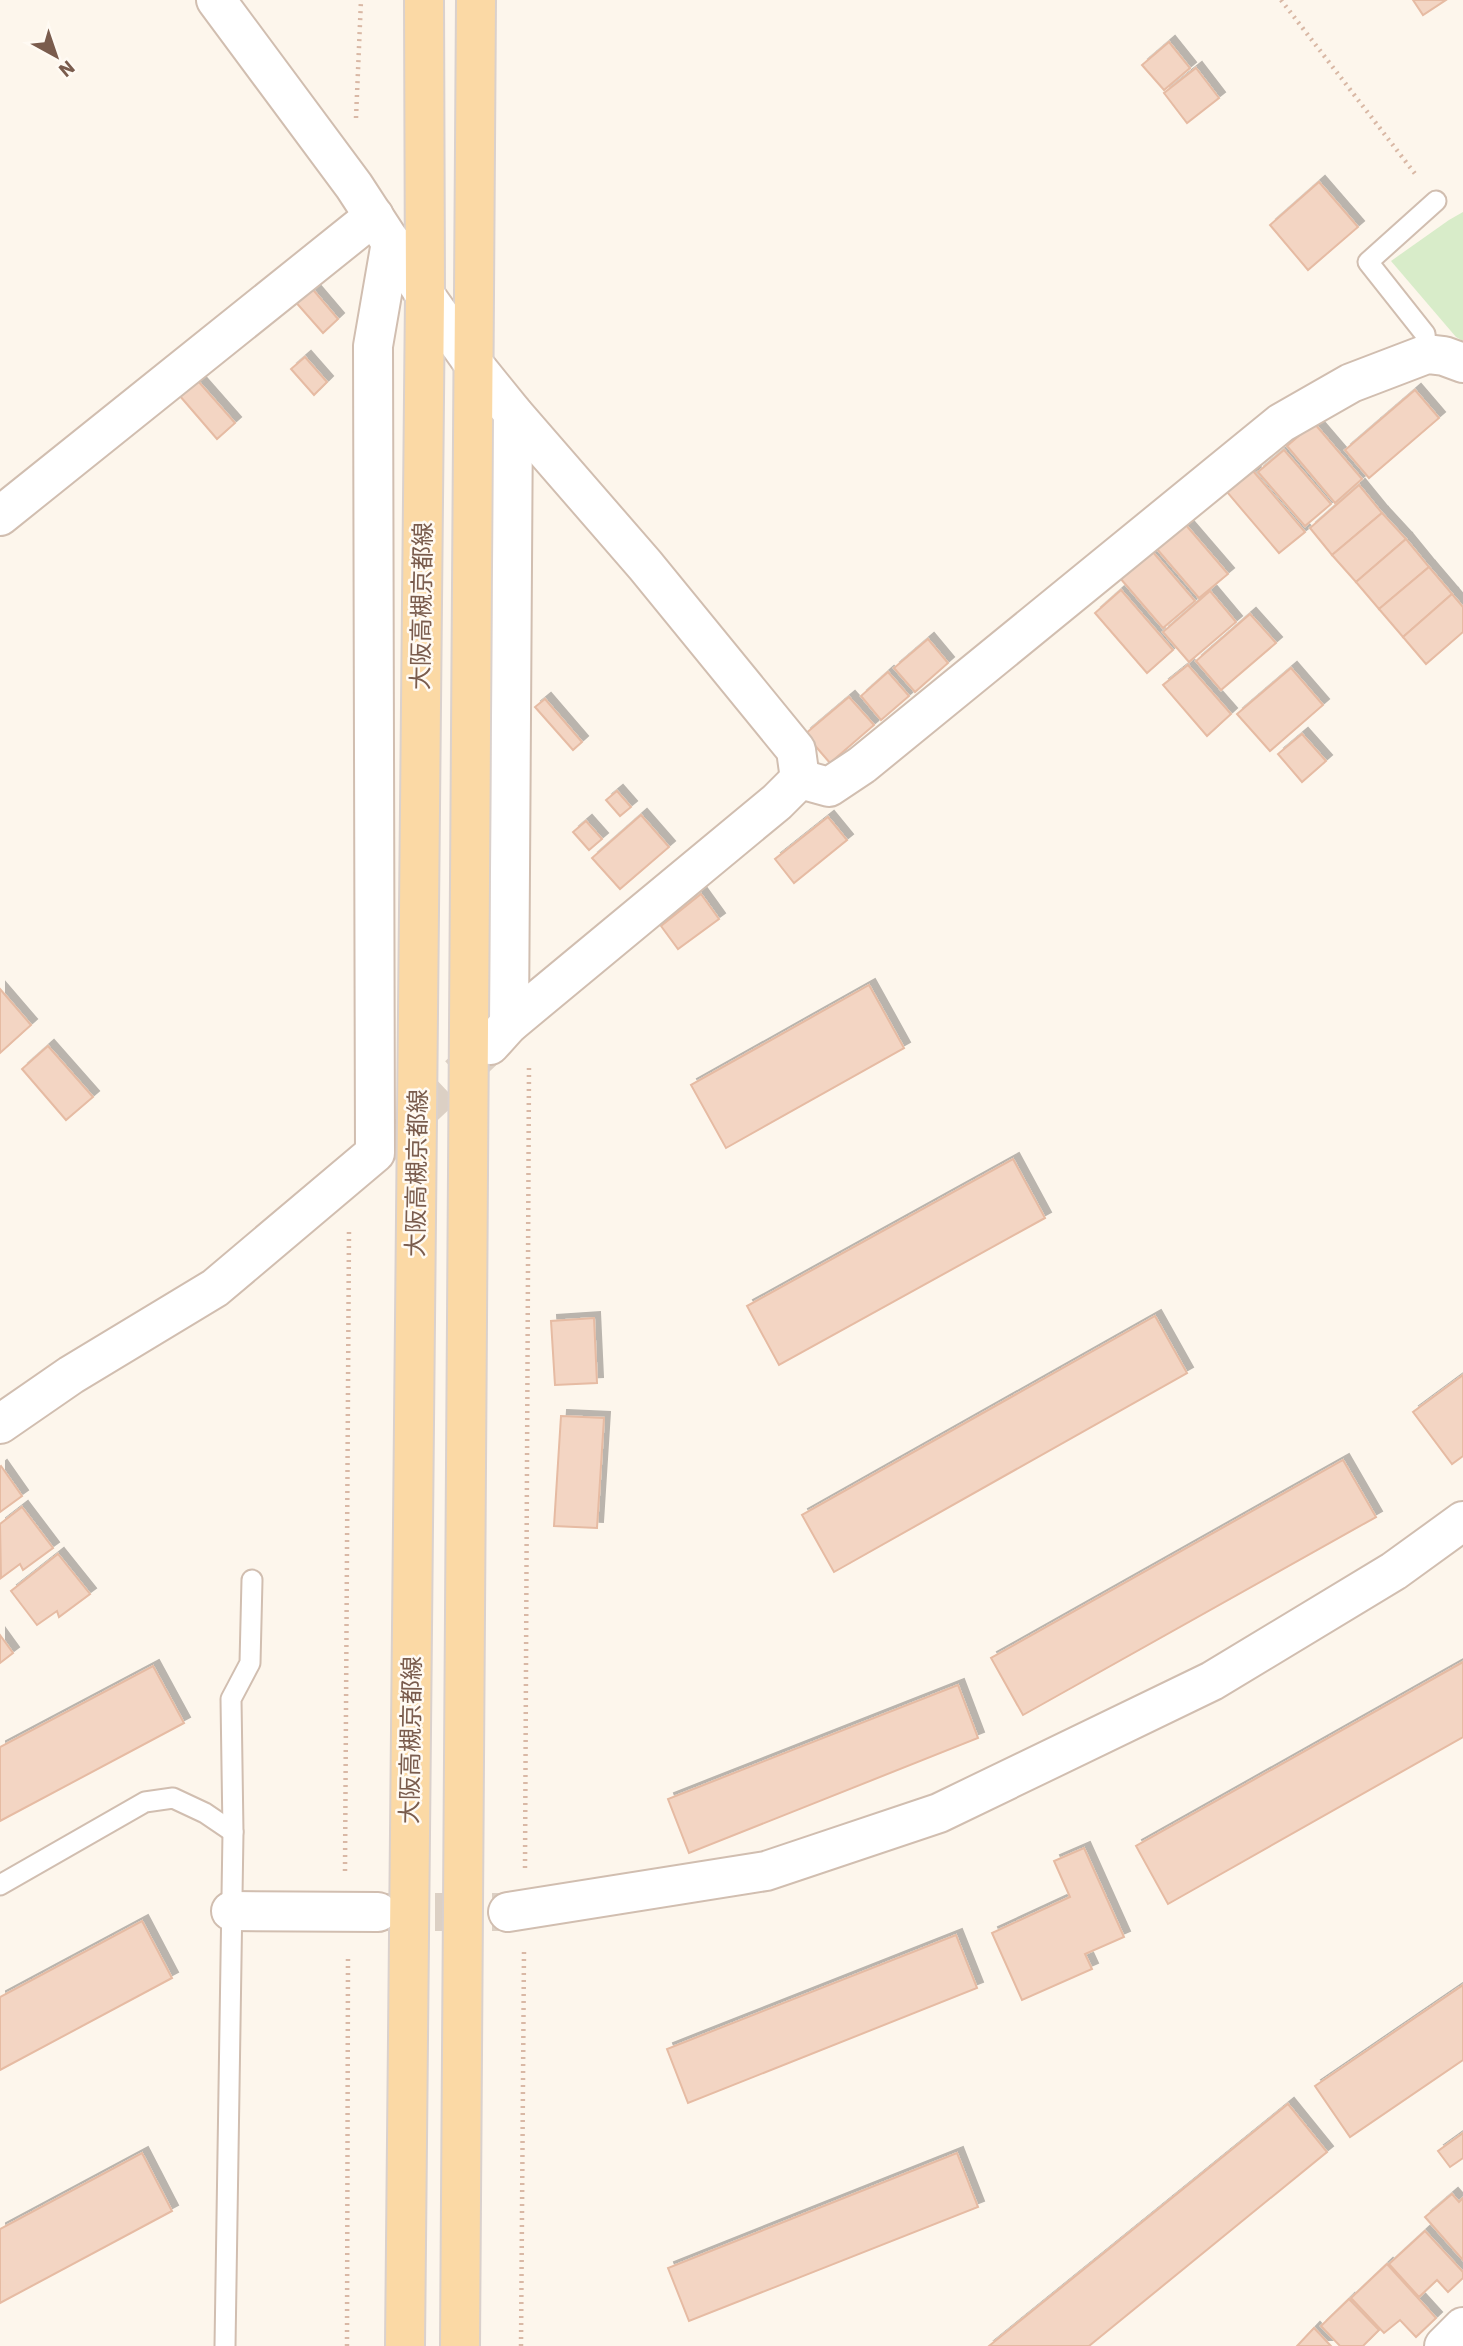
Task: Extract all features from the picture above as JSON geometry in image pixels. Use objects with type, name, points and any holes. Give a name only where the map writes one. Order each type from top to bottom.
[{"type":"main road","name":"大阪高槻京都線","points":[[405,2346],[425,295],[424,0]]},
{"type":"main road","name":"大阪高槻京都線","points":[[460,2346],[476,0]]},
{"type":"street","points":[[216,0],[382,229],[475,366],[645,565],[796,750],[800,779]]},
{"type":"street","points":[[0,516],[382,229]]},
{"type":"street","points":[[0,1424],[71,1375],[215,1288],[375,1153],[373,346],[382,229]]},
{"type":"street","points":[[800,779],[828,787],[862,765],[1281,423],[1352,383],[1445,359]]},
{"type":"street","points":[[500,1035],[513,413]]},
{"type":"street","points":[[500,1035],[777,802],[800,779]]},
{"type":"street","points":[[517,1911],[766,1871],[939,1813],[1212,1681],[1394,1571],[1463,1521]]},
{"type":"street","points":[[231,1911],[363,1911]]},
{"type":"street","points":[[1444,2346],[1463,2327]]},
{"type":"lane","points":[[1436,201],[1368,262],[1445,359]]},
{"type":"lane","points":[[225,2346],[233,1832],[231,1699],[250,1663],[252,1580]]},
{"type":"lane","points":[[0,1885],[145,1802],[173,1798],[205,1813],[233,1832]]},
{"type":"path","points":[[1281,0],[1436,201]]},
{"type":"path","points":[[500,1035],[529,1055],[517,1911],[521,2346]]},
{"type":"path","points":[[347,2346],[363,1911]]},
{"type":"green space","points":[[1463,212],[1463,341],[1456,337],[1391,261]]},
{"type":"building","points":[[1413,0],[1446,0],[1423,15]]},
{"type":"building","points":[[1169,42],[1190,68],[1164,90],[1142,65]]},
{"type":"building","points":[[1196,68],[1219,98],[1187,123],[1164,93]]},
{"type":"building","points":[[1319,182],[1358,227],[1308,270],[1270,225]]},
{"type":"building","points":[[309,285],[338,319],[323,333],[293,299]]},
{"type":"building","points":[[305,357],[327,382],[314,395],[291,369]]},
{"type":"building","points":[[191,373],[235,423],[217,439],[173,388]]},
{"type":"building","points":[[1415,390],[1439,418],[1369,478],[1345,450]]},
{"type":"building","points":[[1314,423],[1362,479],[1335,503],[1287,446]]},
{"type":"building","points":[[1284,450],[1331,504],[1305,526],[1258,472]]},
{"type":"building","points":[[1253,471],[1305,532],[1279,553],[1227,492]]},
{"type":"building","points":[[1359,485],[1382,513],[1332,555],[1310,528]]},
{"type":"building","points":[[1382,513],[1406,539],[1356,582],[1332,555]]},
{"type":"building","points":[[1185,524],[1228,574],[1199,598],[1157,549]]},
{"type":"building","points":[[1406,539],[1429,567],[1379,609],[1356,582]]},
{"type":"building","points":[[1152,551],[1195,601],[1163,628],[1120,578]]},
{"type":"building","points":[[1429,567],[1452,594],[1403,637],[1379,609]]},
{"type":"building","points":[[1121,590],[1173,650],[1147,673],[1095,613]]},
{"type":"building","points":[[1210,591],[1236,622],[1189,662],[1163,632]]},
{"type":"building","points":[[1452,594],[1463,607],[1463,632],[1426,664],[1403,637]]},
{"type":"building","points":[[1250,614],[1276,643],[1221,690],[1196,661]]},
{"type":"building","points":[[928,639],[948,663],[915,692],[894,668]]},
{"type":"building","points":[[1188,665],[1231,714],[1207,736],[1163,685]]},
{"type":"building","points":[[1291,668],[1323,705],[1270,751],[1237,714]]},
{"type":"building","points":[[888,672],[909,696],[881,720],[861,696]]},
{"type":"building","points":[[849,697],[874,725],[830,763],[805,734]]},
{"type":"building","points":[[545,699],[582,742],[573,750],[535,707]]},
{"type":"building","points":[[1302,734],[1326,761],[1302,782],[1278,754]]},
{"type":"building","points":[[617,791],[631,807],[620,816],[606,800]]},
{"type":"building","points":[[641,815],[669,847],[620,889],[592,858]]},
{"type":"building","points":[[828,817],[847,840],[794,883],[775,859]]},
{"type":"building","points":[[586,821],[602,839],[589,850],[573,832]]},
{"type":"building","points":[[701,894],[719,919],[678,949],[661,926]]},
{"type":"building","points":[[869,985],[904,1048],[726,1148],[691,1085]]},
{"type":"building","points":[[0,989],[31,1025],[0,1053]]},
{"type":"building","points":[[48,1046],[93,1097],[66,1120],[22,1069]]},
{"type":"building","points":[[1013,1159],[1045,1218],[779,1365],[747,1306]]},
{"type":"building","points":[[1155,1316],[1187,1373],[834,1572],[802,1515]]},
{"type":"building","points":[[594,1318],[597,1383],[555,1385],[551,1321]]},
{"type":"building","points":[[1463,1375],[1463,1456],[1452,1464],[1413,1412]]},
{"type":"building","points":[[561,1416],[604,1418],[597,1528],[554,1526]]},
{"type":"building","points":[[1343,1460],[1376,1517],[1023,1715],[991,1658]]},
{"type":"building","points":[[0,1467],[22,1496],[0,1512]]},
{"type":"building","points":[[22,1507],[53,1548],[23,1570],[20,1564],[1,1578],[0,1524]]},
{"type":"building","points":[[58,1554],[90,1594],[59,1617],[57,1611],[37,1625],[11,1591]]},
{"type":"building","points":[[0,1635],[13,1653],[0,1663]]},
{"type":"building","points":[[1463,1662],[1463,1737],[1168,1904],[1136,1846]]},
{"type":"building","points":[[153,1666],[184,1723],[0,1821],[0,1747]]},
{"type":"building","points":[[958,1685],[978,1738],[689,1853],[668,1799]]},
{"type":"building","points":[[1084,1848],[1124,1937],[1085,1954],[1092,1969],[1022,2000],[992,1933],[1070,1897],[1054,1861]]},
{"type":"building","points":[[142,1921],[172,1978],[0,2070],[0,1997]]},
{"type":"building","points":[[956,1935],[977,1988],[688,2103],[667,2049]]},
{"type":"building","points":[[1463,1985],[1463,2060],[1350,2137],[1315,2086]]},
{"type":"building","points":[[1288,2104],[1327,2152],[1089,2346],[989,2346]]},
{"type":"building","points":[[1463,2133],[1463,2158],[1450,2167],[1438,2151]]},
{"type":"building","points":[[142,2153],[172,2211],[0,2303],[0,2229]]},
{"type":"building","points":[[957,2153],[978,2207],[689,2321],[668,2268]]},
{"type":"building","points":[[1452,2194],[1459,2202],[1463,2198],[1463,2260],[1425,2217]]},
{"type":"building","points":[[1425,2231],[1463,2272],[1463,2278],[1448,2292],[1437,2280],[1419,2297],[1389,2264]]},
{"type":"building","points":[[1387,2264],[1436,2318],[1416,2337],[1400,2320],[1384,2333],[1351,2298]]},
{"type":"building","points":[[1349,2299],[1379,2330],[1363,2346],[1340,2346],[1321,2326]]},
{"type":"building","points":[[1314,2328],[1331,2346],[1297,2346]]},
{"type":"tunnel","points":[[375,1153],[488,1047]]},
{"type":"tunnel","points":[[378,1912],[508,1912]]}]
